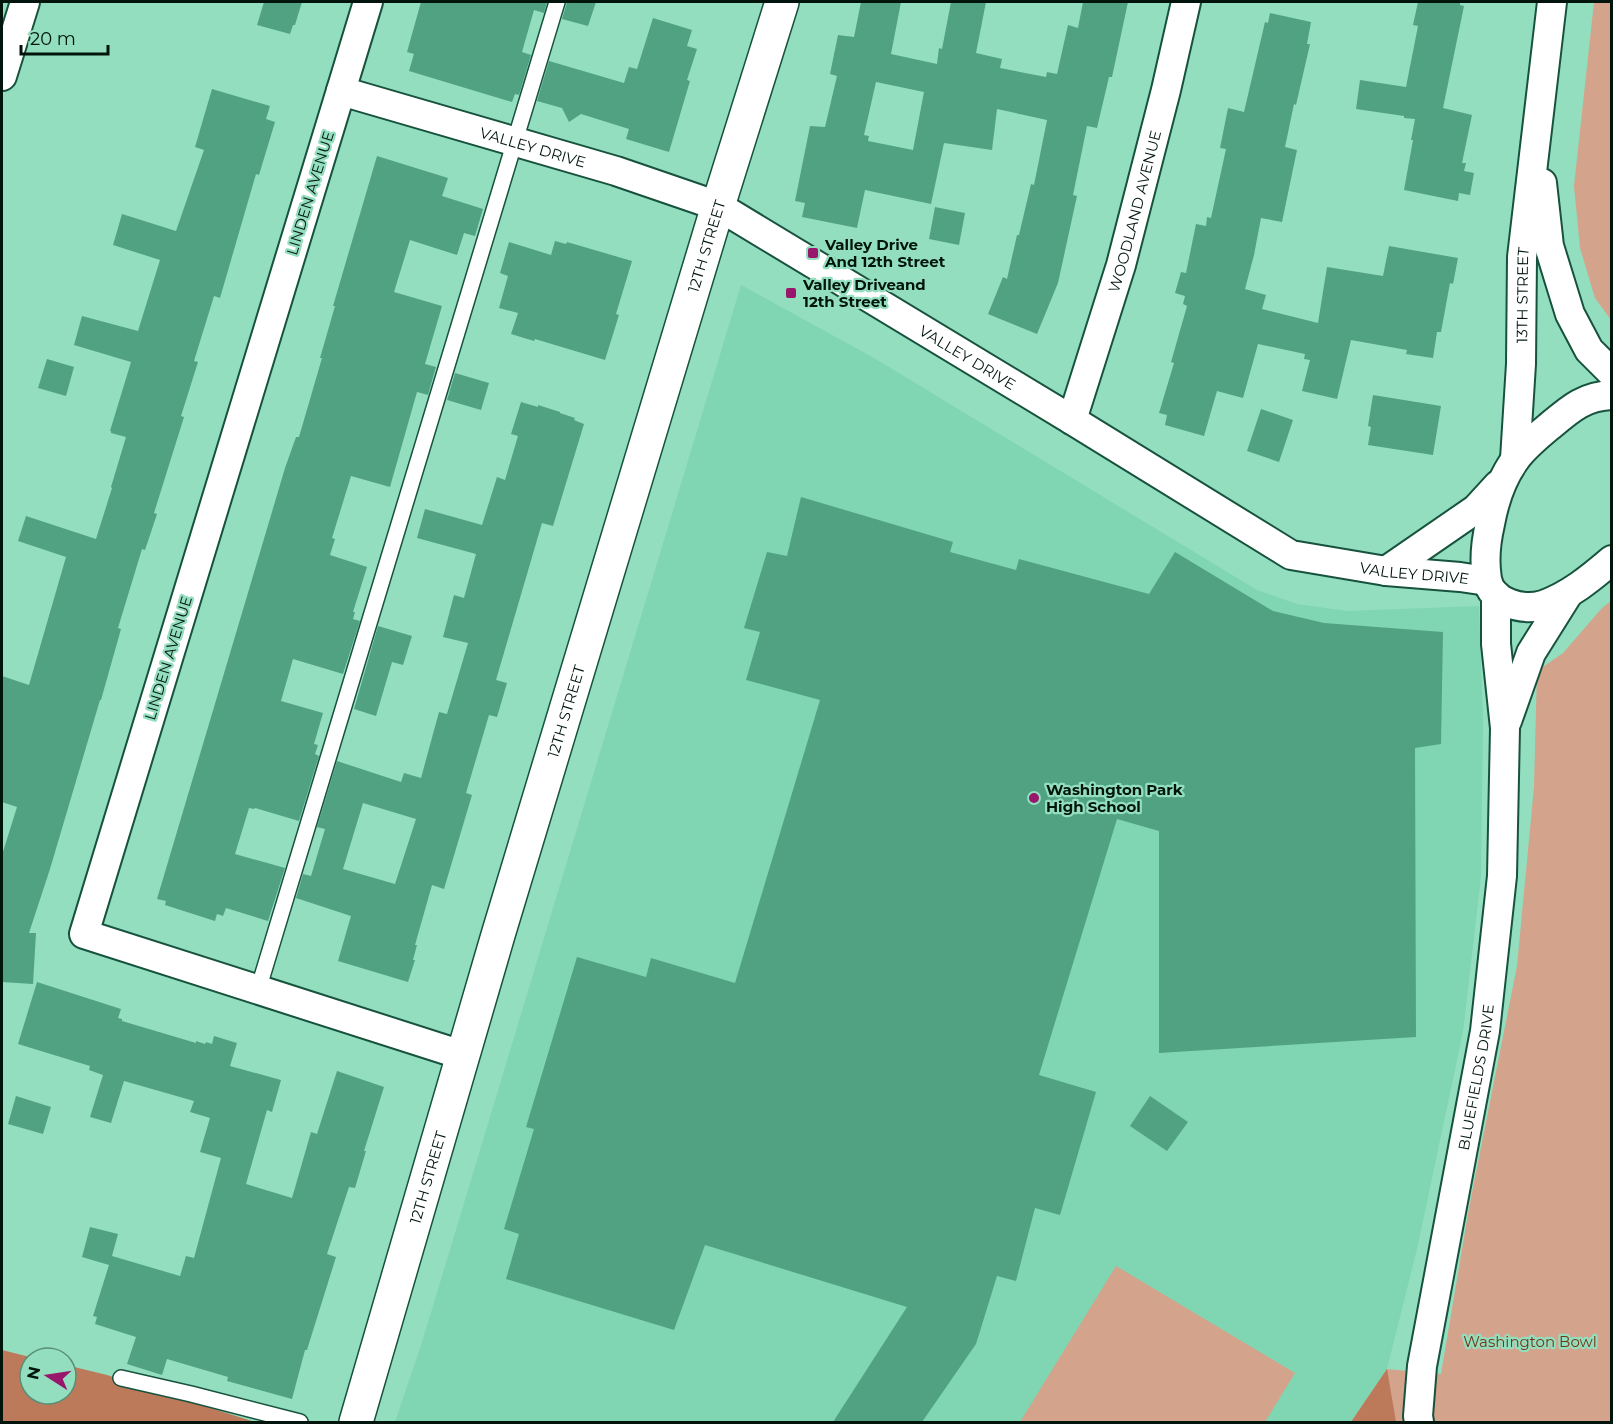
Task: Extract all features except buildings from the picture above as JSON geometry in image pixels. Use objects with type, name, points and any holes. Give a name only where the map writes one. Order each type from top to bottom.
[{"type":"street","points":[[2,76],[25,2]]},
{"type":"street","name":"LINDEN AVENUE","points":[[368,2],[84,934],[462,1055]]},
{"type":"street","name":"12TH STREET","points":[[356,1422],[462,1055],[718,206],[782,2]]},
{"type":"street","name":"WOODLAND AVENUE","points":[[1072,420],[1120,265],[1166,90],[1186,2]]},
{"type":"street","name":"13TH STREET","points":[[1511,467],[1521,364],[1522,257],[1552,2]]},
{"type":"street","name":"VALLEY DRIVE","points":[[341,91],[616,171],[718,206],[1291,555],[1386,571],[1442,575],[1492,588],[1509,604],[1518,606],[1541,605],[1568,594]]},
{"type":"street","name":"13TH STREET","points":[[1536,134],[1549,246],[1560,284],[1570,314],[1589,350],[1611,373]]},
{"type":"street","points":[[1386,571],[1476,509],[1538,437],[1563,414],[1581,402],[1598,396],[1611,395]]},
{"type":"street","name":"BLUEFIELDS DRIVE","points":[[1419,1422],[1422,1366],[1485,1031],[1502,876],[1504,728],[1487,539],[1493,507],[1511,467]]},
{"type":"street","points":[[1568,594],[1584,584],[1611,560]]},
{"type":"street","name":"BLUEFIELDS DRIVE","points":[[1504,728],[1531,653],[1568,594]]},
{"type":"lane","points":[[258,990],[557,2]]},
{"type":"lane","points":[[121,1378],[300,1422]]},
{"type":"shaded area","name":"Washington Park High School","points":[[741,285],[874,358],[1257,590],[1297,604],[1347,611],[1479,606],[1483,719],[1481,877],[1463,1032],[1417,1249],[1387,1369],[1351,1422],[395,1422],[423,1339]]},
{"type":"shaded area","points":[[2,1350],[18,1354],[18,1406],[78,1406],[78,1368],[255,1422],[2,1422]]},
{"type":"shaded area","points":[[1387,1369],[1396,1422],[1351,1422]]},
{"type":"green space","points":[[1594,2],[1611,2],[1611,320],[1595,298],[1580,248],[1574,186]]},
{"type":"green space","name":"Washington Bowl","points":[[1611,601],[1611,1422],[1351,1422],[1387,1369],[1441,1374],[1469,1208],[1517,966],[1534,787],[1537,671],[1563,653],[1602,608]]},
{"type":"green space","points":[[1116,1266],[1295,1373],[1265,1422],[1020,1422]]},
{"type":"place","name":"Valley Drive And 12th Street","points":[[813,253]]},
{"type":"place","name":"Valley Driveand 12th Street","points":[[791,293]]},
{"type":"place","name":"Washington Park High School","points":[[1034,798]]}]
